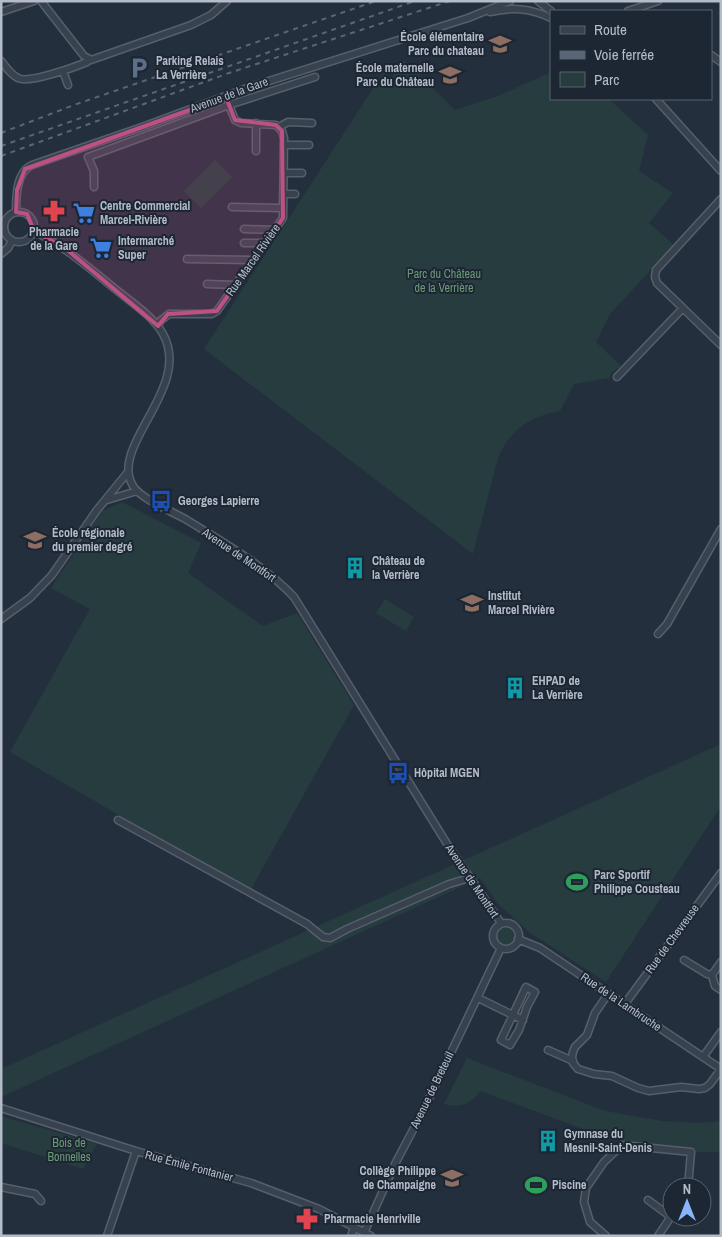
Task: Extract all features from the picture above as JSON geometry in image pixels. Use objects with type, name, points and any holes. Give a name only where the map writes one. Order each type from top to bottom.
[{"type":"street","points":[[1,12],[34,1]]},
{"type":"street","points":[[41,1],[89,60]]},
{"type":"street","points":[[1,61],[16,77],[24,80],[34,79],[63,71],[89,60],[95,60],[191,24],[211,14],[227,1]]},
{"type":"street","name":"Avenue de la Gare","points":[[16,212],[17,190],[28,166],[266,82],[479,14],[510,1]]},
{"type":"street","points":[[538,1],[550,10]]},
{"type":"street","points":[[631,10],[658,1]]},
{"type":"street","points":[[643,6],[649,10]]},
{"type":"street","name":"Avenue de la Gare","points":[[479,14],[512,8],[539,12],[550,18]]},
{"type":"street","points":[[81,52],[102,56]]},
{"type":"street","points":[[63,71],[68,85]]},
{"type":"street","points":[[88,157],[228,105],[315,77]]},
{"type":"street","points":[[226,97],[236,120],[241,123],[256,123],[279,127],[288,122],[312,122]]},
{"type":"street","points":[[657,100],[721,170]]},
{"type":"street","points":[[256,123],[256,151]]},
{"type":"street","name":"Rue Marcel Rivière","points":[[158,326],[169,314],[212,314],[217,311],[282,218],[284,145],[283,135],[279,127]]},
{"type":"street","points":[[284,145],[309,146]]},
{"type":"street","points":[[85,146],[94,171],[94,186]]},
{"type":"street","points":[[284,173],[302,173]]},
{"type":"street","points":[[283,194],[295,194]]},
{"type":"street","points":[[721,199],[656,270],[655,277],[657,283],[721,345]]},
{"type":"street","points":[[232,207],[283,208]]},
{"type":"street","points":[[16,212],[22,212],[31,218],[33,222],[34,231],[25,242],[16,243],[12,241],[5,235],[2,226],[4,216],[16,212]]},
{"type":"street","points":[[244,229],[273,230]]},
{"type":"street","points":[[34,231],[65,248],[144,312],[158,326],[168,346],[168,374],[160,396],[128,460],[128,472],[137,491],[107,500]]},
{"type":"street","points":[[1,254],[12,241]]},
{"type":"street","points":[[244,243],[264,243]]},
{"type":"street","points":[[187,259],[252,260]]},
{"type":"street","points":[[207,284],[236,285]]},
{"type":"street","points":[[616,377],[683,308]]},
{"type":"street","points":[[1,619],[30,598],[52,575],[97,510],[128,472]]},
{"type":"street","name":"Avenue de Montfort","points":[[137,491],[263,569],[294,597],[469,878],[501,924]]},
{"type":"street","points":[[658,634],[668,624],[721,529]]},
{"type":"street","points":[[118,820],[307,924],[323,937],[330,938],[347,928],[469,878]]},
{"type":"street","name":"Rue de Chevreuse","points":[[624,1004],[721,873]]},
{"type":"street","points":[[501,924],[513,925],[518,932],[518,939],[513,946],[505,949],[501,948],[494,942],[494,929],[501,924]]},
{"type":"street","name":"Rue de la Lambruche","points":[[518,939],[540,948],[721,1069]]},
{"type":"street","name":"Avenue de Breteuil","points":[[364,1233],[391,1173],[501,948]]},
{"type":"street","points":[[684,960],[712,975]]},
{"type":"street","points":[[721,962],[712,975],[715,986],[721,990]]},
{"type":"street","points":[[526,987],[535,992],[510,1045],[501,1040],[512,1015],[526,987]]},
{"type":"street","points":[[573,1061],[572,1057],[575,1047],[587,1035],[596,1013],[608,994]]},
{"type":"street","points":[[478,998],[523,1020]]},
{"type":"street","points":[[703,1057],[721,1032]]},
{"type":"street","points":[[548,1050],[573,1061],[584,1072],[612,1076],[649,1091],[681,1087],[699,1090],[710,1084],[721,1069]]},
{"type":"street","name":"Rue Émile Fontanier","points":[[1,1108],[136,1151],[252,1183],[319,1209],[371,1236]]},
{"type":"street","points":[[606,1236],[590,1222],[584,1202],[586,1188],[604,1162],[622,1145],[691,1152],[689,1177]]},
{"type":"street","points":[[107,1236],[136,1151]]},
{"type":"street","points":[[2,1189],[35,1194],[41,1201]]},
{"type":"street","points":[[648,1200],[662,1210]]},
{"type":"street","points":[[351,1236],[354,1228]]},
{"type":"highlighted area","points":[[226,97],[235,120],[276,125],[282,131],[283,218],[217,311],[168,314],[158,326],[65,248],[34,231],[27,214],[16,212],[17,190],[25,169]]},
{"type":"green space","name":"Parc du Château de la Verrière","points":[[404,60],[455,110],[498,96],[550,72],[550,100],[612,100],[648,135],[639,171],[673,193],[649,223],[674,245],[610,314],[596,342],[621,366],[611,373],[610,378],[574,384],[560,411],[531,420],[509,439],[498,458],[473,554],[204,349],[383,73],[391,79]]},
{"type":"green space","points":[[215,160],[232,177],[201,208],[184,191]]},
{"type":"green space","points":[[122,502],[201,543],[188,573],[263,626],[297,613],[354,705],[250,891],[10,752],[90,609],[51,588],[102,511]]},
{"type":"green space","points":[[385,599],[414,617],[406,631],[376,613]]},
{"type":"green space","name":"Parc Sportif Philippe Cousteau","points":[[721,744],[721,806],[606,982],[530,933],[498,904],[480,878],[1,1097],[1,1069]]},
{"type":"green space","points":[[505,926],[512,929],[515,936],[512,943],[505,946],[498,943],[495,936],[498,929]]},
{"type":"green space","points":[[467,1058],[605,1111],[663,1121],[701,1123],[721,1121],[721,1152],[660,1148],[599,1135],[480,1091],[473,1100],[464,1104],[454,1106],[444,1104]]},
{"type":"green space","name":"Bois de Bonnelles","points":[[1,1116],[97,1144],[83,1169],[1,1143]]},
{"type":"railway","points":[[1,133],[74,105],[376,1]]},
{"type":"railway","points":[[1,146],[415,1]]},
{"type":"railway","points":[[1,156],[229,73],[450,1]]},
{"type":"place","name":"École élémentaire Parc du chateau","points":[[500,44]]},
{"type":"place","name":"Parking Relais La Verrière","points":[[139,68]]},
{"type":"place","name":"École maternelle Parc du Château","points":[[450,75]]},
{"type":"place","name":"Pharmacie de la Gare","points":[[54,211]]},
{"type":"place","name":"Centre Commercial Marcel-Rivière","points":[[84,213]]},
{"type":"place","name":"Intermarché Super","points":[[101,248]]},
{"type":"place","name":"Georges Lapierre","points":[[161,501]]},
{"type":"place","name":"École régionale du premier degré","points":[[35,540]]},
{"type":"place","name":"Château de la Verrière","points":[[355,568]]},
{"type":"place","name":"Institut Marcel Rivière","points":[[472,603]]},
{"type":"place","name":"EHPAD de La Verrière","points":[[515,688]]},
{"type":"place","name":"Hôpital MGEN","points":[[398,773]]},
{"type":"place","name":"Parc Sportif Philippe Cousteau","points":[[577,882]]},
{"type":"place","name":"Gymnase du Mesnil-Saint-Denis","points":[[548,1141]]},
{"type":"place","name":"Collège Philippe de Champaigne","points":[[452,1178]]},
{"type":"place","name":"Piscine","points":[[536,1185]]},
{"type":"place","name":"Pharmacie Henriville","points":[[307,1219]]}]
